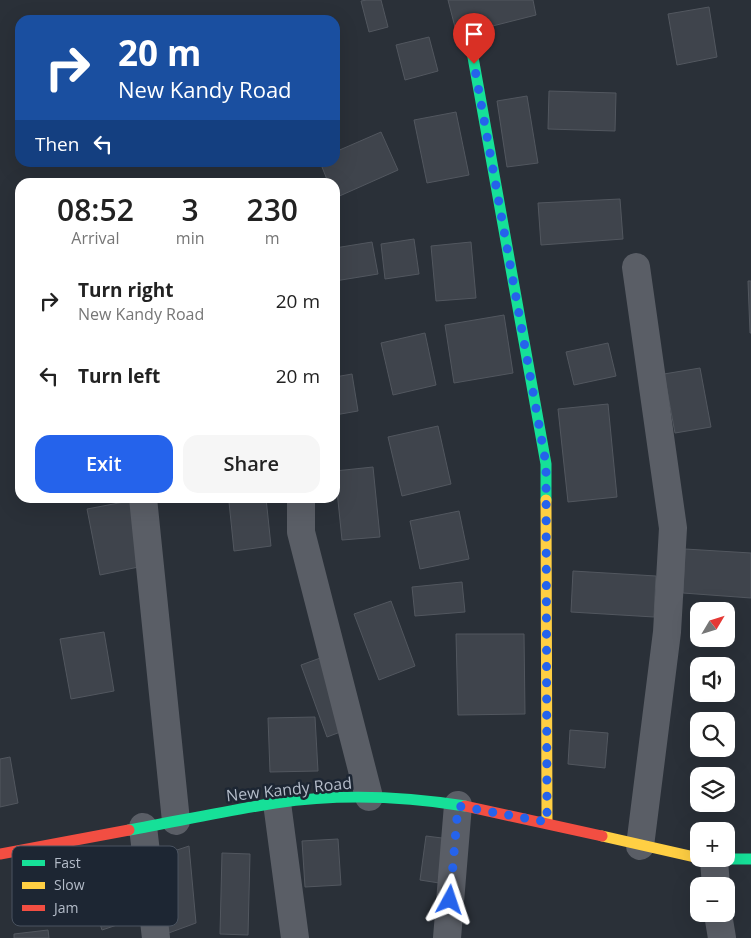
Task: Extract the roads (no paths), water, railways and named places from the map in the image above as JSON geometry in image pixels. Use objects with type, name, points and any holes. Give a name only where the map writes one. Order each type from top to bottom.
[{"type":"street","points":[[470,46],[482,100],[546,464],[547,822]]},
{"type":"street","points":[[636,267],[673,528],[667,632],[640,846]]},
{"type":"street","points":[[144,503],[176,820]]},
{"type":"street","points":[[300,503],[301,532],[369,797]]},
{"type":"street","name":"New Kandy Road","points":[[42,846],[176,820],[278,803],[369,797],[432,801],[547,822],[640,846],[690,856]]},
{"type":"street","points":[[278,803],[295,938]]},
{"type":"street","points":[[447,938],[458,806]]},
{"type":"street","points":[[143,827],[145,846]]},
{"type":"street","name":"New Kandy Road","points":[[735,859],[751,859]]},
{"type":"street","points":[[719,922],[722,938]]}]
